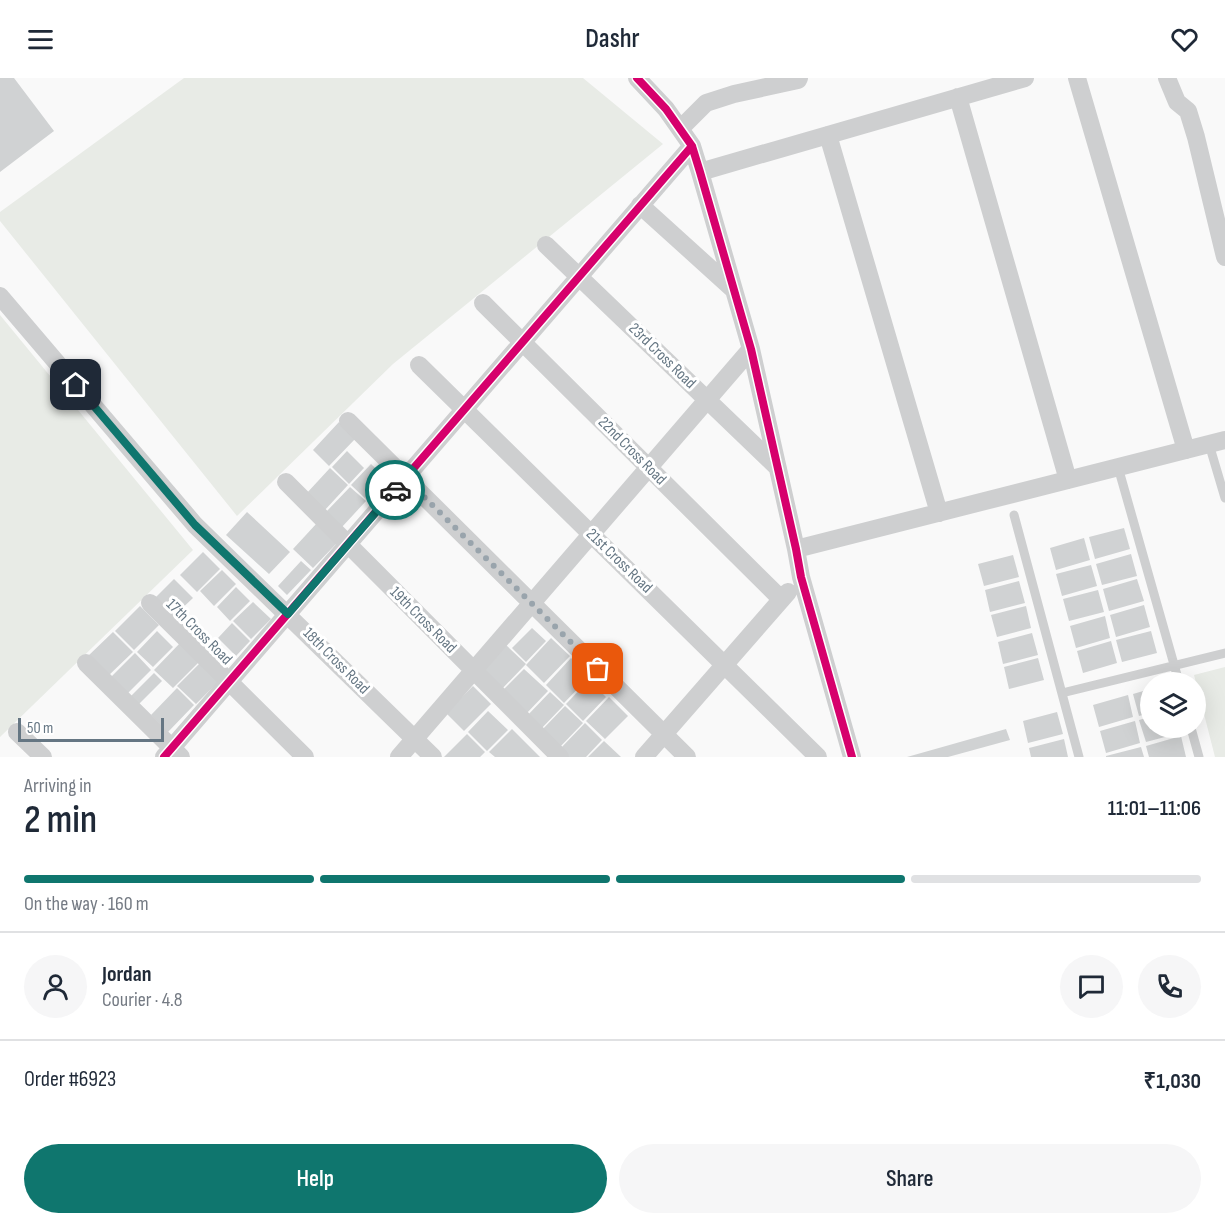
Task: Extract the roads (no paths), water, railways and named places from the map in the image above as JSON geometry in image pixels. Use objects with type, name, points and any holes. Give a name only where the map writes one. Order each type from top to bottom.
[{"type":"street","points":[[637,78],[666,109],[692,146],[751,349],[801,577],[852,757]]},
{"type":"street","points":[[680,129],[706,103],[799,78]]},
{"type":"street","points":[[700,172],[1025,78]]},
{"type":"street","points":[[1077,78],[1186,450]]},
{"type":"street","points":[[1167,78],[1177,102],[1188,111],[1225,257]]},
{"type":"street","points":[[958,97],[1068,480]]},
{"type":"street","points":[[828,135],[939,513]]},
{"type":"street","points":[[86,663],[172,754],[229,681],[692,146]]},
{"type":"street","points":[[640,205],[734,290]]},
{"type":"street","name":"23rd Cross Road","points":[[546,245],[778,468]]},
{"type":"street","name":"18th Cross Road","points":[[0,296],[195,525],[433,757]]},
{"type":"street","name":"22nd Cross Road","points":[[483,303],[781,599]]},
{"type":"street","points":[[399,757],[751,349]]},
{"type":"street","name":"21st Cross Road","points":[[419,365],[818,757]]},
{"type":"street","points":[[348,421],[687,757]]},
{"type":"street","points":[[796,549],[1217,442]]},
{"type":"street","name":"19th Cross Road","points":[[286,482],[560,757]]},
{"type":"street","points":[[644,757],[801,577]]},
{"type":"street","name":"17th Cross Road","points":[[150,603],[305,757]]},
{"type":"street","points":[[17,732],[43,757]]},
{"type":"lane","points":[[1217,442],[1225,498]]},
{"type":"lane","points":[[1119,467],[1176,672]]},
{"type":"lane","points":[[1014,515],[1078,757]]},
{"type":"lane","points":[[1062,693],[1225,653]]},
{"type":"lane","points":[[1194,738],[1199,757]]}]
